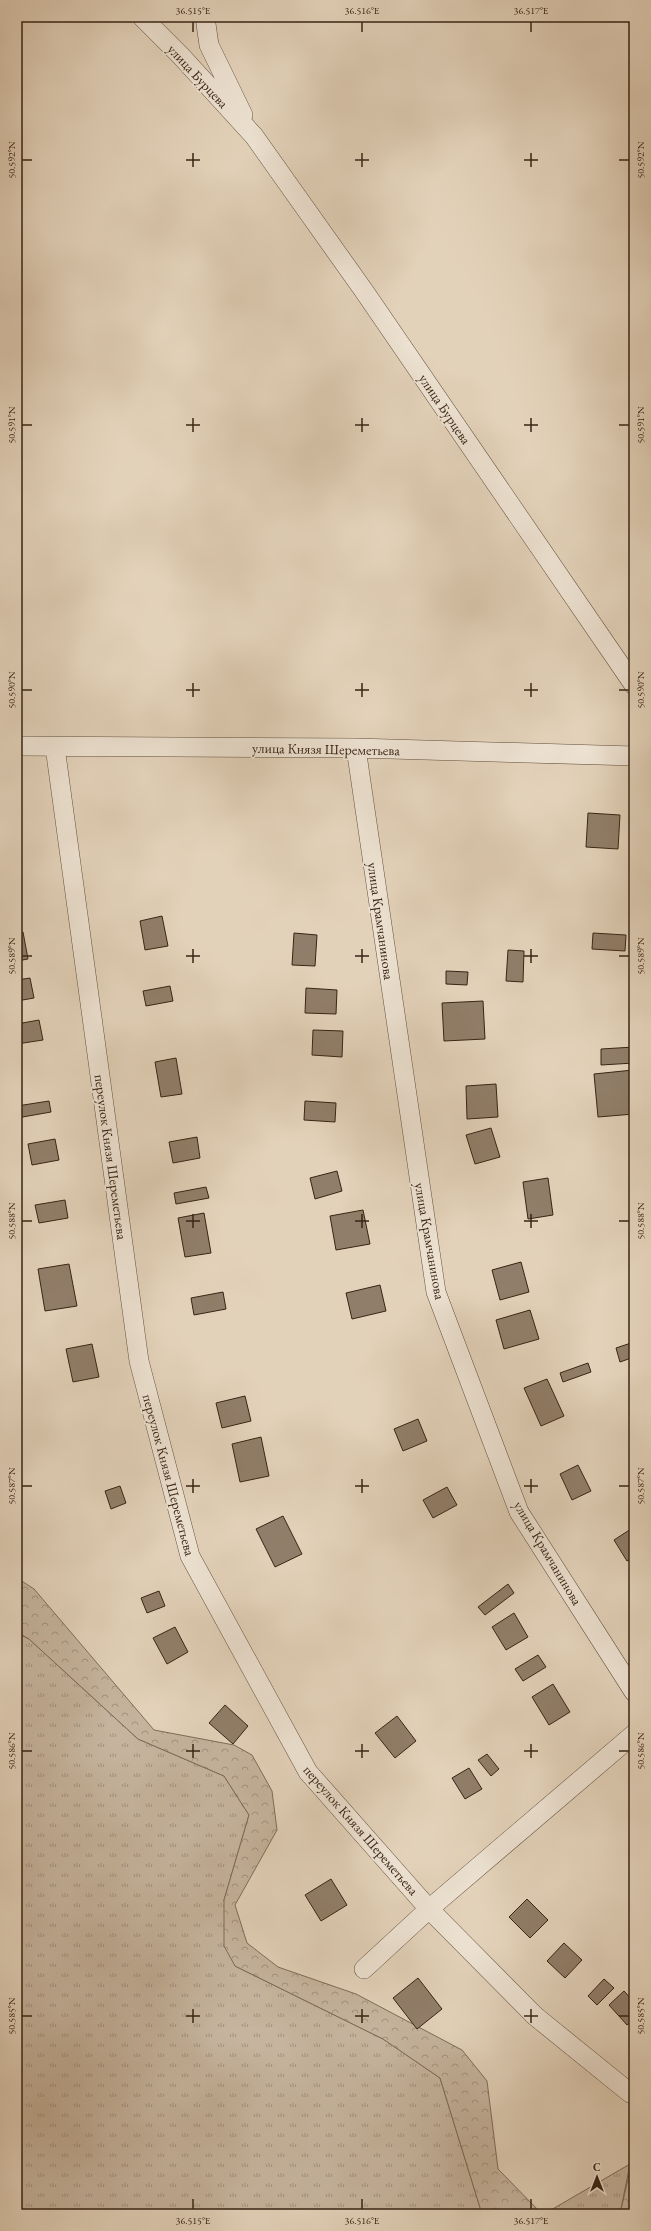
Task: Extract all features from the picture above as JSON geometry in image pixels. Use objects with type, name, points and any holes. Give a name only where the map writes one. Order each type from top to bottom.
[{"type":"street","name":"улица Бурцева","points":[[142,17],[181,56],[254,136],[364,291],[634,685]]},
{"type":"street","name":"улица Бурцева","points":[[206,17],[209,45],[254,136]]},
{"type":"street","name":"улица Князя Шереметьева","points":[[17,746],[356,748],[634,756]]},
{"type":"street","name":"переулок Князя Шереметьева","points":[[55,747],[139,1361],[190,1556],[308,1772],[429,1909],[534,2016],[630,2093]]},
{"type":"street","name":"улица Крамчанинова","points":[[356,748],[436,1292],[519,1512],[634,1692]]},
{"type":"street","points":[[364,1969],[429,1909],[634,1734]]},
{"type":"green space","points":[[17,1578],[34,1589],[154,1730],[234,1745],[252,1755],[272,1791],[277,1830],[235,1905],[247,1943],[278,1967],[356,1994],[462,2050],[487,2081],[498,2169],[542,2214],[482,2214],[440,2078],[383,2039],[235,1966],[224,1946],[224,1900],[249,1815],[224,1776],[138,1739],[29,1639],[17,1632]]},
{"type":"green space","points":[[17,1633],[29,1639],[138,1739],[224,1776],[249,1815],[224,1900],[235,1966],[383,2039],[440,2078],[482,2214],[17,2214]]},
{"type":"green space","points":[[634,2152],[634,2214],[620,2214]]},
{"type":"green space","points":[[630,2164],[620,2214],[544,2214]]},
{"type":"building","points":[[588,813],[620,815],[618,849],[586,847]]},
{"type":"building","points":[[162,916],[168,946],[145,950],[140,921]]},
{"type":"building","points":[[23,932],[28,959],[17,961],[17,933]]},
{"type":"building","points":[[294,933],[317,935],[315,966],[292,965]]},
{"type":"building","points":[[593,933],[626,935],[625,951],[592,949]]},
{"type":"building","points":[[508,950],[524,951],[523,982],[506,981]]},
{"type":"building","points":[[446,971],[468,972],[467,985],[446,984]]},
{"type":"building","points":[[30,978],[34,998],[17,1001],[17,980]]},
{"type":"building","points":[[170,986],[173,1001],[146,1006],[143,991]]},
{"type":"building","points":[[306,988],[337,990],[336,1014],[305,1013]]},
{"type":"building","points":[[483,1001],[485,1039],[444,1041],[442,1003]]},
{"type":"building","points":[[39,1020],[43,1040],[17,1044],[17,1024]]},
{"type":"building","points":[[313,1030],[343,1031],[342,1057],[312,1055]]},
{"type":"building","points":[[634,1047],[634,1063],[601,1065],[601,1049]]},
{"type":"building","points":[[176,1058],[182,1094],[161,1097],[155,1062]]},
{"type":"building","points":[[633,1070],[634,1114],[598,1117],[594,1074]]},
{"type":"building","points":[[496,1084],[498,1117],[467,1119],[466,1086]]},
{"type":"building","points":[[49,1101],[51,1112],[17,1118],[17,1106]]},
{"type":"building","points":[[305,1101],[336,1103],[335,1122],[304,1120]]},
{"type":"building","points":[[491,1128],[500,1157],[475,1164],[466,1135]]},
{"type":"building","points":[[197,1137],[200,1158],[173,1163],[169,1142]]},
{"type":"building","points":[[55,1139],[59,1160],[32,1165],[28,1144]]},
{"type":"building","points":[[337,1171],[342,1191],[315,1199],[310,1178]]},
{"type":"building","points":[[548,1178],[553,1215],[528,1219],[523,1182]]},
{"type":"building","points":[[206,1187],[209,1198],[176,1204],[174,1193]]},
{"type":"building","points":[[65,1200],[68,1218],[39,1223],[35,1205]]},
{"type":"building","points":[[363,1210],[370,1244],[336,1250],[330,1216]]},
{"type":"building","points":[[204,1213],[211,1253],[185,1257],[178,1218]]},
{"type":"building","points":[[521,1262],[529,1292],[500,1300],[492,1270]]},
{"type":"building","points":[[69,1264],[77,1306],[45,1311],[38,1269]]},
{"type":"building","points":[[380,1285],[386,1311],[352,1319],[346,1293]]},
{"type":"building","points":[[223,1292],[226,1309],[194,1315],[191,1298]]},
{"type":"building","points":[[530,1310],[539,1339],[504,1349],[496,1320]]},
{"type":"building","points":[[631,1343],[634,1357],[620,1362],[616,1348]]},
{"type":"building","points":[[92,1344],[99,1377],[73,1382],[66,1349]]},
{"type":"building","points":[[588,1363],[591,1372],[563,1382],[560,1373]]},
{"type":"building","points":[[547,1379],[564,1416],[541,1426],[524,1388]]},
{"type":"building","points":[[245,1396],[251,1421],[222,1428],[216,1403]]},
{"type":"building","points":[[418,1419],[427,1441],[403,1451],[394,1429]]},
{"type":"building","points":[[261,1437],[269,1476],[240,1482],[232,1444]]},
{"type":"building","points":[[578,1465],[591,1491],[572,1500],[560,1474]]},
{"type":"building","points":[[120,1486],[126,1503],[111,1509],[105,1491]]},
{"type":"building","points":[[447,1487],[457,1505],[433,1518],[423,1500]]},
{"type":"building","points":[[283,1516],[302,1554],[275,1567],[256,1529]]},
{"type":"building","points":[[634,1527],[634,1557],[627,1561],[614,1540]]},
{"type":"building","points":[[508,1584],[514,1593],[485,1615],[478,1607]]},
{"type":"building","points":[[159,1591],[165,1606],[147,1613],[141,1598]]},
{"type":"building","points":[[514,1613],[528,1637],[506,1650],[492,1627]]},
{"type":"building","points":[[175,1627],[188,1652],[167,1664],[153,1638]]},
{"type":"building","points":[[538,1655],[546,1667],[523,1681],[515,1669]]},
{"type":"building","points":[[553,1684],[570,1712],[549,1725],[532,1697]]},
{"type":"building","points":[[225,1705],[248,1726],[233,1744],[209,1723]]},
{"type":"building","points":[[397,1716],[416,1741],[395,1758],[375,1733]]},
{"type":"building","points":[[487,1754],[499,1769],[491,1776],[478,1760]]},
{"type":"building","points":[[469,1768],[482,1789],[465,1799],[452,1778]]},
{"type":"building","points":[[331,1879],[347,1905],[321,1921],[305,1895]]},
{"type":"building","points":[[527,1899],[548,1920],[530,1938],[509,1917]]},
{"type":"building","points":[[564,1943],[582,1960],[565,1978],[547,1961]]},
{"type":"building","points":[[418,1978],[442,2009],[417,2029],[393,1998]]},
{"type":"building","points":[[604,1979],[614,1988],[597,2005],[588,1996]]},
{"type":"building","points":[[624,1991],[634,2002],[634,2019],[627,2025],[609,2005]]}]
